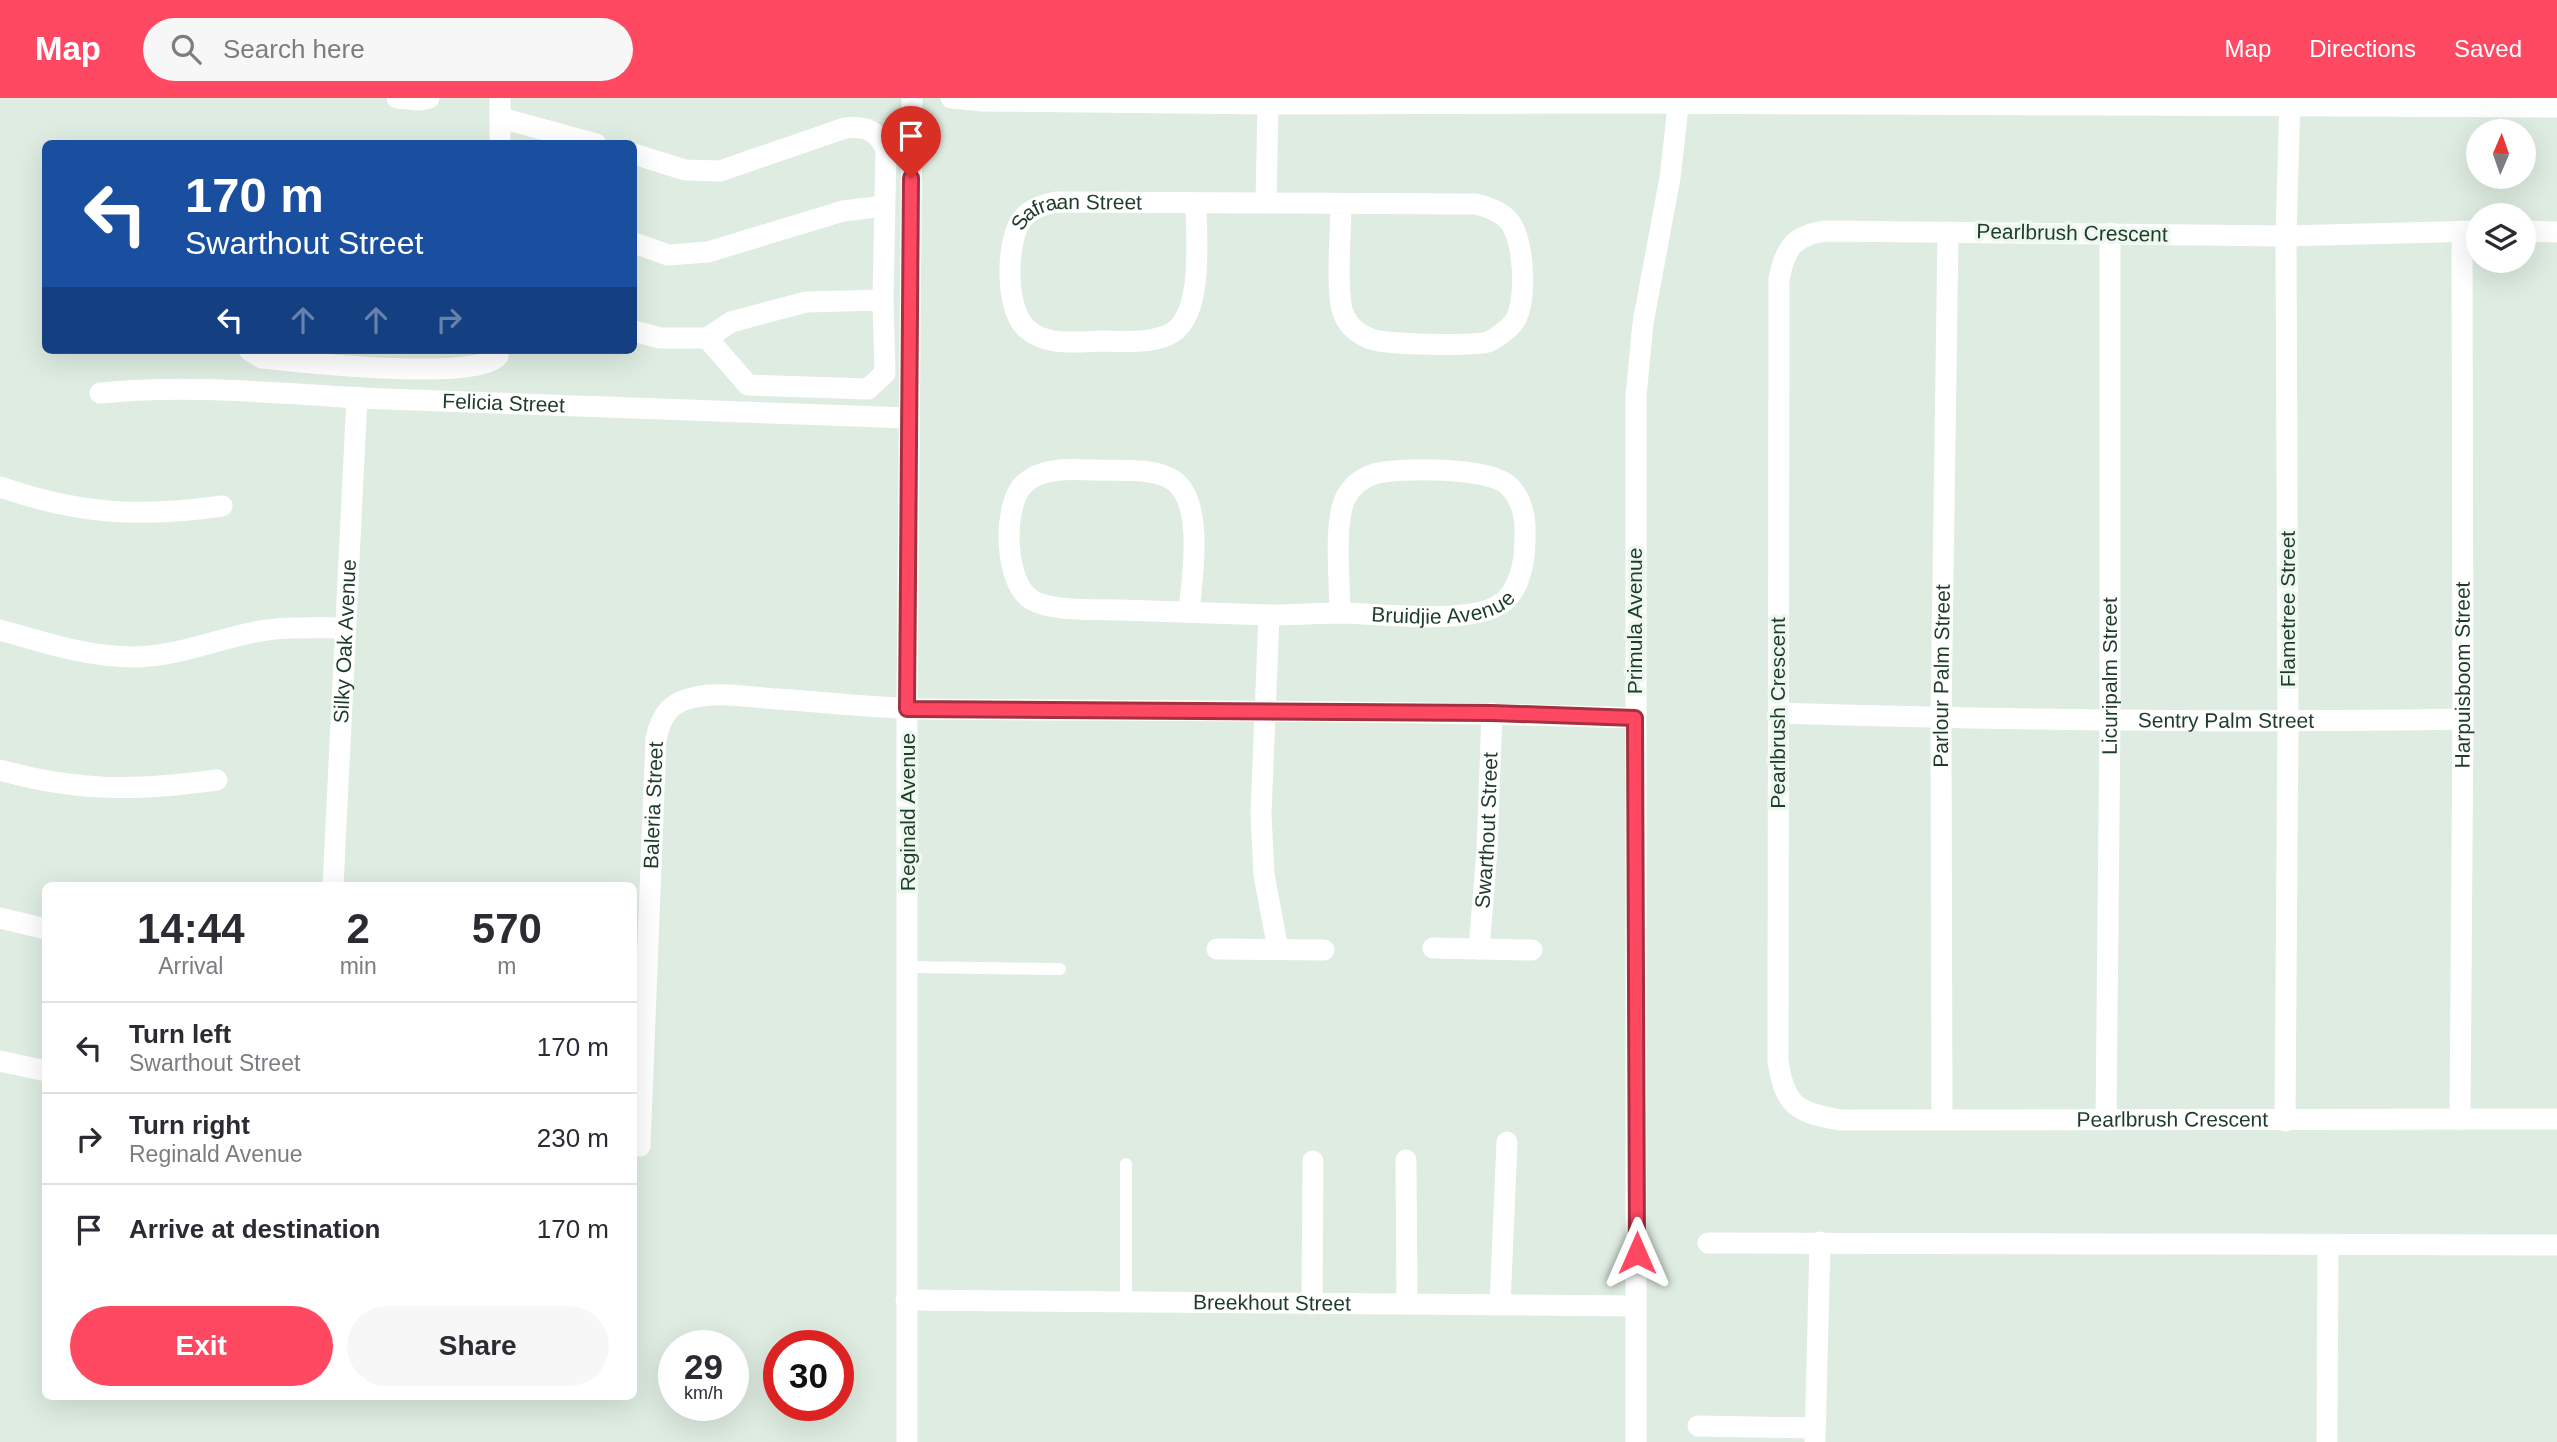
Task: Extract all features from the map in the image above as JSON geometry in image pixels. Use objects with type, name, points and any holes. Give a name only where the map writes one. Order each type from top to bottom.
[{"type":"street","points":[[397,98],[429,98]]},
{"type":"street","name":"Reginald Avenue","points":[[907,1442],[907,709],[912,98]]},
{"type":"street","points":[[951,98],[983,101],[1269,104],[1679,101],[2290,102],[2557,107]]},
{"type":"street","name":"Primula Avenue","points":[[1636,1442],[1636,396],[1643,323],[1670,178],[1679,101]]},
{"type":"street","name":"Flametree Street","points":[[2285,1121],[2288,722],[2286,236],[2290,102]]},
{"type":"street","points":[[1266,203],[1269,104]]},
{"type":"street","points":[[500,140],[500,108],[585,140]]},
{"type":"street","points":[[637,156],[685,170],[720,171],[845,128],[861,127],[871,130],[886,148],[883,300],[885,373],[868,389],[748,385],[707,338]]},
{"type":"street","name":"Safraan Street","points":[[1196,205],[1196,275],[1193,295],[1183,322],[1170,334],[1143,341],[1055,341],[1032,333],[1020,322],[1011,298],[1013,244],[1021,221],[1030,212],[1040,205],[1056,202],[1196,205],[1266,203],[1476,204],[1494,209],[1511,224],[1519,250],[1522,277],[1520,308],[1516,318],[1502,334],[1485,342],[1408,344],[1373,340],[1358,333],[1344,316],[1341,306],[1341,204]]},
{"type":"street","points":[[637,244],[668,256],[708,252],[843,211],[884,206]]},
{"type":"street","name":"Pearlbrush Crescent","points":[[2466,231],[2286,236],[1814,232],[1794,243],[1782,262],[1779,279],[1777,1061],[1786,1094],[1797,1109],[1840,1120],[2557,1119]]},
{"type":"street","name":"Parlour Palm Street","points":[[1942,1120],[1941,718],[1948,232]]},
{"type":"street","points":[[2536,232],[2557,232]]},
{"type":"street","name":"Licuripalm Street","points":[[2106,1120],[2110,719],[2110,233]]},
{"type":"street","name":"Harpuisboom Street","points":[[2460,1119],[2469,273]]},
{"type":"street","points":[[637,332],[660,338],[707,338],[731,322],[806,302],[883,300]]},
{"type":"street","points":[[256,354],[262,358],[371,367],[467,368],[495,360],[498,354]]},
{"type":"street","name":"Felicia Street","points":[[100,393],[159,388],[219,389],[357,397],[909,418]]},
{"type":"street","name":"Silky Oak Avenue","points":[[333,882],[357,397]]},
{"type":"street","name":"Bruidjie Avenue","points":[[1189,612],[1194,555],[1192,517],[1181,489],[1172,480],[1151,472],[1083,469],[1049,471],[1033,477],[1022,486],[1014,500],[1012,511],[1012,568],[1018,586],[1033,601],[1081,609],[1269,615],[1340,613],[1456,616],[1479,613],[1497,606],[1508,598],[1517,585],[1522,568],[1525,522],[1517,495],[1496,477],[1482,474],[1390,471],[1362,479],[1353,487],[1341,509],[1340,613]]},
{"type":"street","points":[[0,487],[66,506],[114,513],[179,513],[222,506]]},
{"type":"street","points":[[1269,615],[1262,845],[1264,875],[1278,949]]},
{"type":"street","points":[[0,630],[64,649],[109,656],[138,657],[180,653],[269,630],[345,628]]},
{"type":"street","name":"Baleria Street","points":[[640,1146],[656,739],[664,715],[671,707],[684,700],[736,695],[907,709]]},
{"type":"street","points":[[907,709],[1492,713],[1635,718]]},
{"type":"street","name":"Swarthout Street","points":[[1479,949],[1486,863],[1492,713]]},
{"type":"street","name":"Sentry Palm Street","points":[[1778,713],[1941,718],[2288,722],[2463,719]]},
{"type":"street","points":[[0,770],[62,785],[120,789],[217,780]]},
{"type":"street","points":[[0,918],[42,928]]},
{"type":"street","points":[[1217,948],[1324,950]]},
{"type":"street","points":[[1433,948],[1532,950]]},
{"type":"street","points":[[0,1061],[42,1070]]},
{"type":"street","points":[[1500,1305],[1507,1142]]},
{"type":"street","points":[[1406,1160],[1407,1303]]},
{"type":"street","points":[[1312,1304],[1313,1161]]},
{"type":"street","points":[[1708,1242],[2557,1245]]},
{"type":"street","points":[[1698,1426],[1815,1435],[1820,1242]]},
{"type":"street","points":[[2328,1245],[2328,1442]]},
{"type":"street","name":"Breekhout Street","points":[[906,1300],[1636,1306]]},
{"type":"lane","points":[[908,967],[1060,969]]},
{"type":"lane","points":[[1126,1164],[1126,1302]]},
{"type":"route","points":[[911,178],[907,709],[1492,713],[1635,718],[1637,1253]]}]
